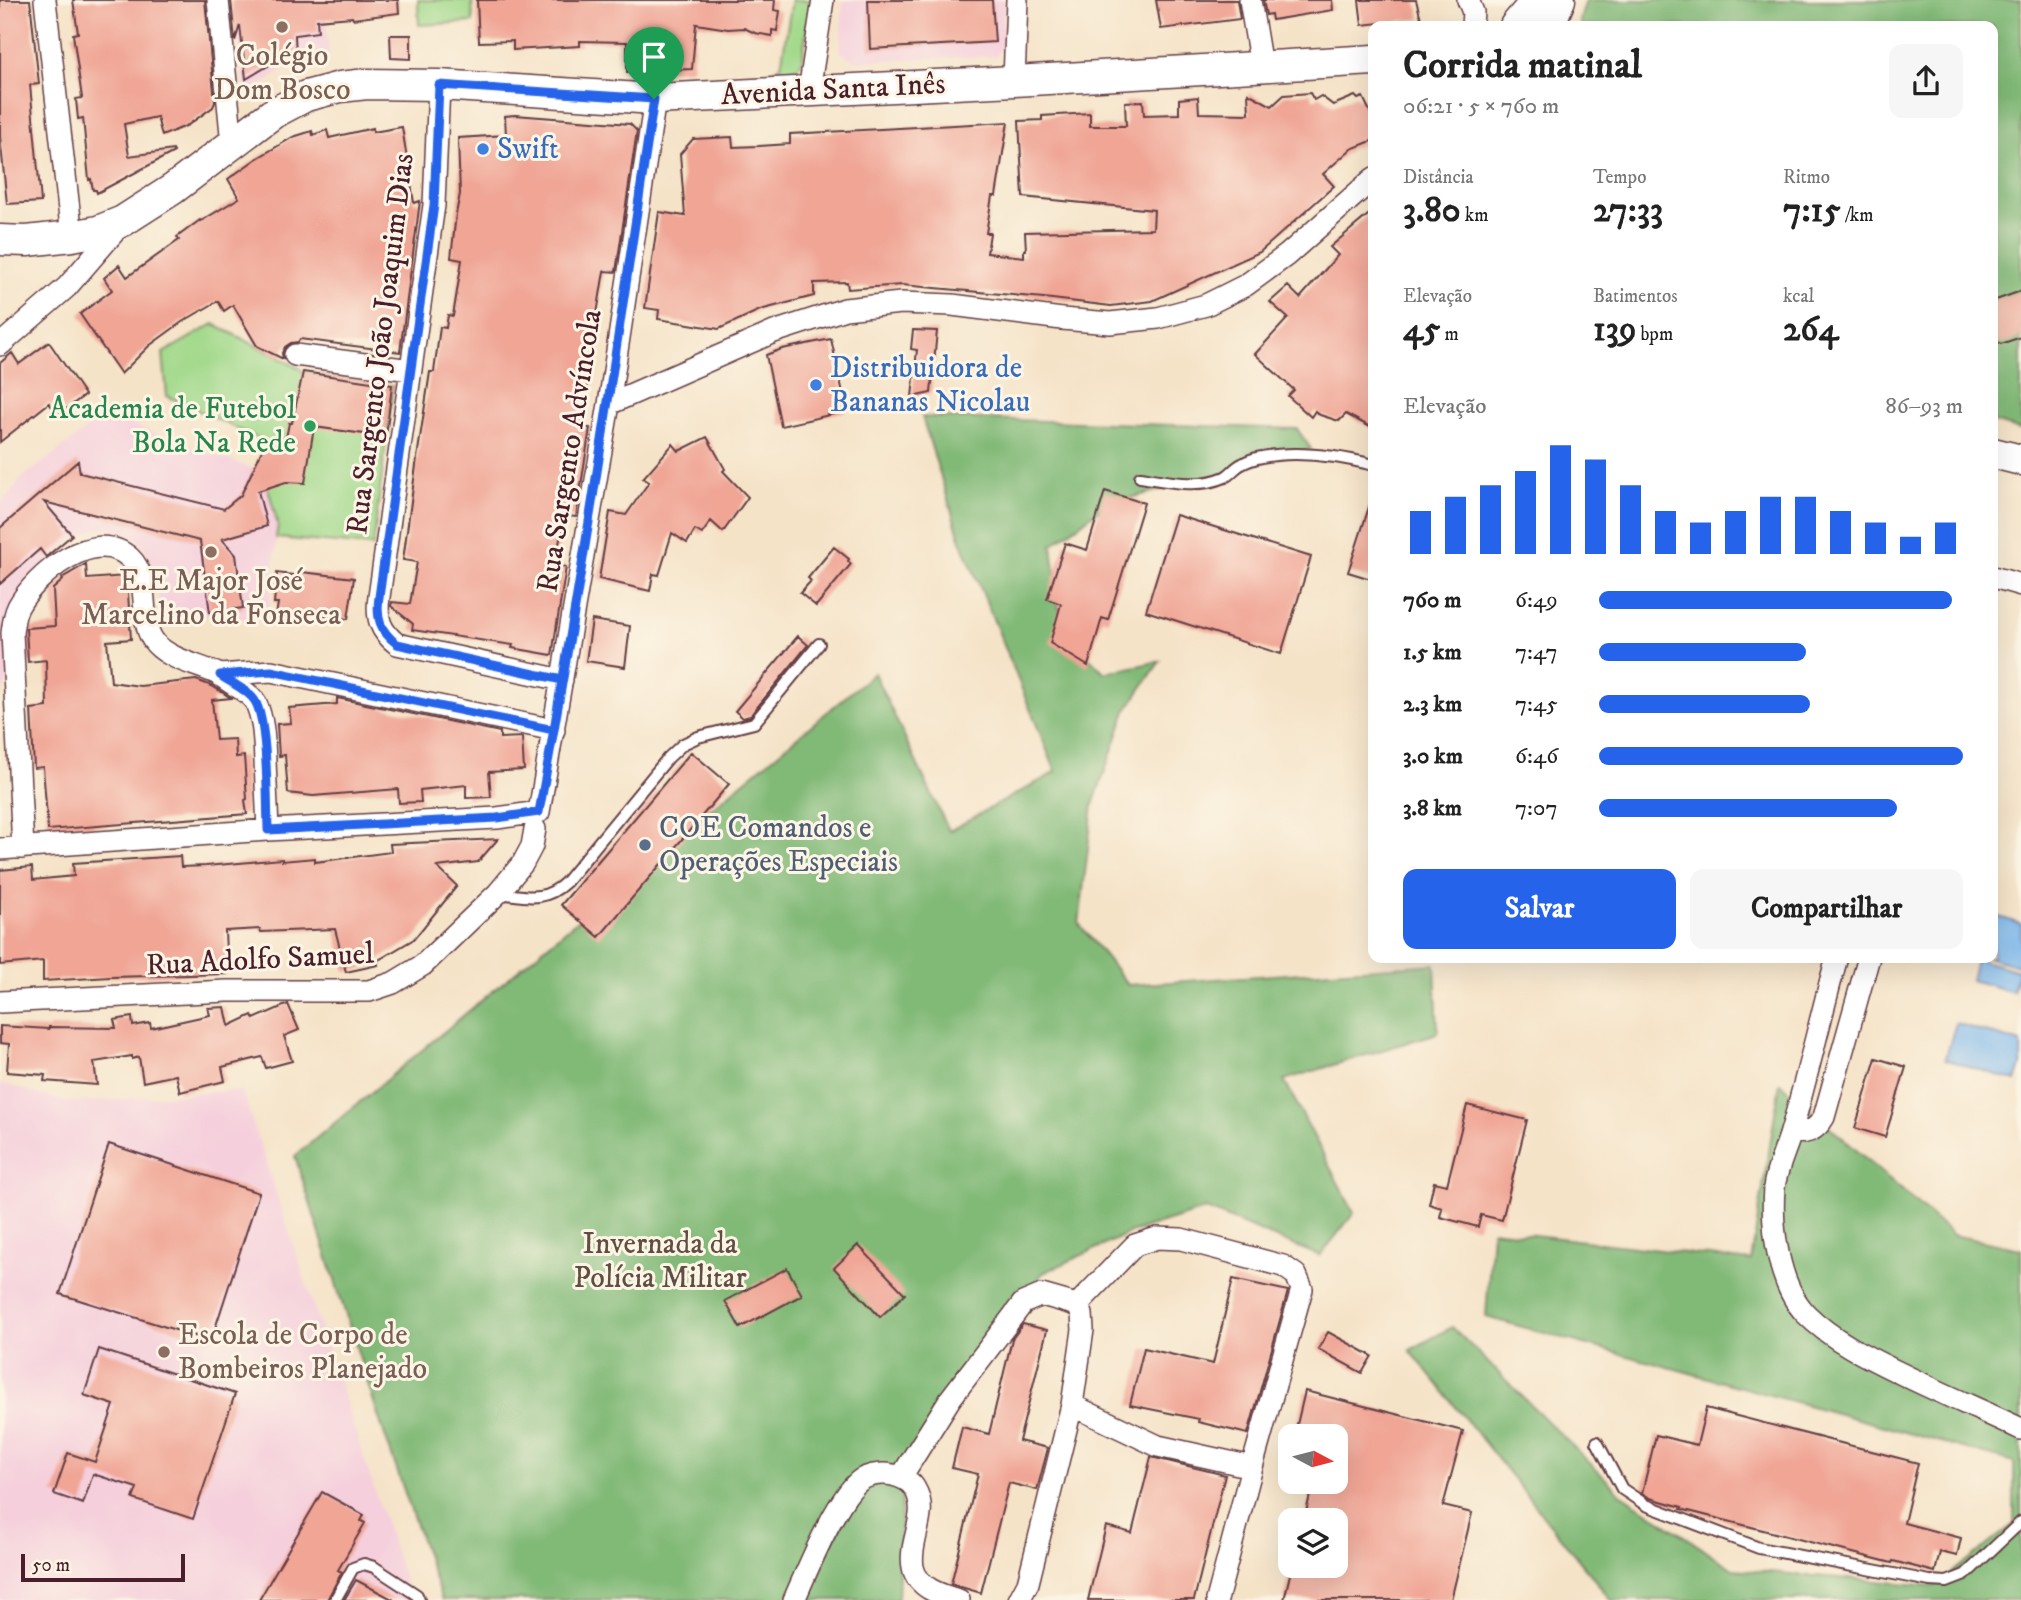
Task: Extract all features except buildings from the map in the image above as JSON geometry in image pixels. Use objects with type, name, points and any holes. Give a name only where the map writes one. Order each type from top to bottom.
[{"type":"main road","points":[[1520,21],[1537,0]]},
{"type":"main road","points":[[1551,21],[1560,0]]},
{"type":"main road","name":"Avenida Santa Inês","points":[[0,240],[72,236],[98,231],[123,221],[173,188],[272,114],[306,96],[340,87],[367,84],[439,85],[654,99],[1368,60]]},
{"type":"main road","points":[[1998,454],[2021,460]]},
{"type":"street","points":[[46,0],[72,236]]},
{"type":"street","points":[[218,0],[232,144]]},
{"type":"street","points":[[808,91],[823,0]]},
{"type":"street","points":[[1014,81],[1017,0]]},
{"type":"street","points":[[1250,0],[1261,66]]},
{"type":"street","points":[[1468,0],[1473,12],[1472,21]]},
{"type":"street","name":"Rua Sargento João Joaquim Dias","points":[[439,85],[434,205],[378,606],[380,626],[397,644],[562,680]]},
{"type":"street","name":"Rua Sargento Advíncola","points":[[537,821],[609,404],[654,99]]},
{"type":"street","points":[[609,404],[774,332],[845,309],[901,303],[952,304],[1110,323],[1158,318],[1206,305],[1246,285],[1287,255],[1368,183]]},
{"type":"street","points":[[0,345],[67,287],[123,221]]},
{"type":"street","points":[[295,355],[411,370]]},
{"type":"street","points":[[23,848],[12,633],[17,609],[39,581],[68,557],[86,549],[104,546],[117,549],[132,560],[140,572],[146,618],[156,644],[220,675],[254,699],[263,733],[268,830]]},
{"type":"street","points":[[1998,578],[2021,585]]},
{"type":"street","points":[[220,675],[271,671],[554,730]]},
{"type":"street","points":[[0,849],[268,830],[497,818],[537,821]]},
{"type":"street","name":"Rua Adolfo Samuel","points":[[0,1003],[228,991],[369,992],[393,983],[424,964],[498,893],[523,863],[532,846],[537,821]]},
{"type":"street","points":[[1835,963],[1774,1188],[1777,1249],[1784,1276],[1805,1313],[1826,1331],[1882,1365],[2021,1429]]},
{"type":"street","points":[[1791,1132],[1812,1131],[1824,1117],[1867,963]]},
{"type":"street","points":[[1077,1305],[1135,1245],[1157,1238],[1181,1239],[1283,1266],[1296,1275],[1302,1289],[1217,1600]]},
{"type":"street","points":[[901,1477],[950,1399],[1023,1303],[1042,1295],[1077,1305],[1083,1314],[1083,1330],[1072,1405],[1028,1583],[1019,1600]]},
{"type":"street","points":[[1072,1405],[1158,1446],[1252,1467]]},
{"type":"street","points":[[794,1600],[821,1539],[848,1494],[862,1480],[882,1473],[901,1477],[915,1487],[921,1505],[913,1568],[920,1582],[932,1590],[959,1600]]},
{"type":"lane","points":[[1140,477],[1185,484],[1208,483],[1261,457],[1303,454],[1368,464]]},
{"type":"lane","points":[[498,893],[539,897],[554,893],[668,758],[683,744],[698,737],[754,723],[819,644]]},
{"type":"lane","points":[[1597,1442],[1622,1489],[1646,1505],[1759,1548],[1917,1578],[1947,1582],[1965,1575],[2021,1522]]},
{"type":"lane","points":[[335,1600],[353,1568],[364,1564],[385,1574],[417,1595],[419,1600]]},
{"type":"shaded area","name":"Colégio Dom Bosco","points":[[234,0],[325,0],[329,54],[281,71],[254,90],[246,90],[243,85]]},
{"type":"shaded area","points":[[843,0],[1004,0],[1003,46],[996,56],[855,61],[840,52]]},
{"type":"shaded area","name":"E.E Major José Marcelino da Fonseca","points":[[106,415],[264,473],[278,525],[268,621],[161,612],[150,558],[144,547],[124,533],[109,528],[95,529],[73,539],[26,581],[7,684],[0,694],[0,505],[22,478]]},
{"type":"shaded area","name":"Escola de Corpo de Bombeiros Planejado","points":[[0,1083],[69,1103],[242,1090],[411,1600],[0,1600]]},
{"type":"green space","points":[[418,0],[472,0],[473,22],[419,25]]},
{"type":"green space","points":[[792,0],[811,0],[802,61],[790,71],[765,76],[781,66]]},
{"type":"green space","points":[[1586,0],[2021,0],[2021,430],[1998,423],[1998,21],[1580,20]]},
{"type":"green space","name":"Academia de Futebol Bola Na Rede","points":[[214,324],[303,372],[393,386],[373,546],[276,538],[278,525],[264,473],[266,442],[167,396],[163,353]]},
{"type":"green space","name":"Invernada da Polícia Militar","points":[[922,417],[1297,429],[1311,449],[1105,505],[1052,545],[1061,630],[1105,673],[1160,661],[1126,711],[1093,805],[1079,924],[1128,985],[1435,964],[1438,1033],[1284,1080],[1354,1213],[1320,1256],[1206,1209],[1130,1233],[1043,1273],[948,1392],[903,1467],[898,1600],[442,1600],[379,1418],[295,1156],[874,673],[949,831],[1056,772],[960,538]]},
{"type":"green space","points":[[1780,1083],[1953,1235],[2021,1249],[2021,1600],[1611,1600],[1410,1350],[1452,1327],[1620,1493],[1733,1569],[1935,1586],[2014,1524],[2014,1462],[1486,1317],[1492,1230],[1751,1261]]},
{"type":"water","points":[[1998,917],[2021,924],[2021,967],[1998,960]]},
{"type":"water","points":[[1975,963],[1990,963],[2019,971],[2013,992],[1971,980]]},
{"type":"water","points":[[1956,1023],[2021,1043],[2021,1065],[2016,1081],[1945,1059]]},
{"type":"place","name":"Colégio Dom Bosco","points":[[282,27]]},
{"type":"place","name":"Swift","points":[[483,149]]},
{"type":"place","name":"Distribuidora de Bananas Nicolau","points":[[816,385]]},
{"type":"place","name":"Academia de Futebol Bola Na Rede","points":[[310,426]]},
{"type":"place","name":"E.E Major José Marcelino da Fonseca","points":[[211,552]]},
{"type":"place","name":"COE Comandos e Operações Especiais","points":[[645,845]]},
{"type":"place","name":"Escola de Corpo de Bombeiros Planejado","points":[[164,1352]]},
{"type":"route","points":[[439,85],[654,99],[609,404],[550,754],[539,812],[497,818],[268,830],[260,714],[254,699],[220,675],[271,671],[554,730],[562,680],[397,644],[380,626],[379,597],[434,205],[439,85]]}]
